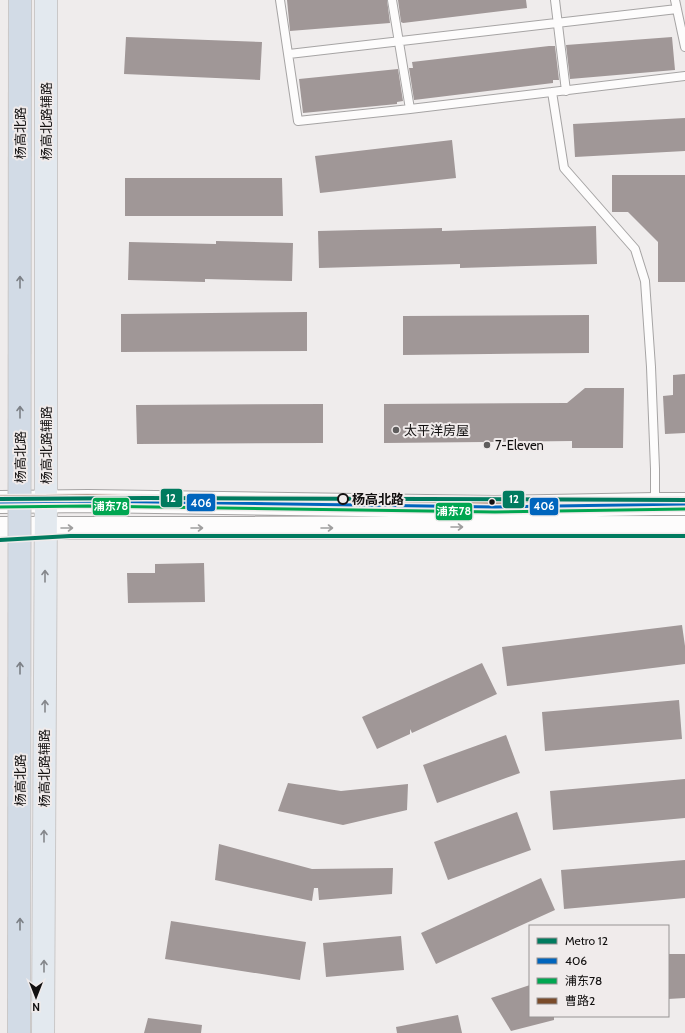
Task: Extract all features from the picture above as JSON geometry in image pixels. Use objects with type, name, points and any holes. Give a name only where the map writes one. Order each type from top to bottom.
[{"type":"highway","name":"杨高北路","points":[[20,0],[20,1033]]},
{"type":"main road","name":"杨高北路辅路","points":[[43,1033],[46,502],[46,0]]},
{"type":"main road","points":[[0,502],[88,501],[495,507],[685,504]]},
{"type":"main road","points":[[0,528],[685,527]]},
{"type":"lane","points":[[280,0],[298,121],[685,76]]},
{"type":"lane","points":[[392,0],[410,109]]},
{"type":"lane","points":[[555,0],[566,91]]},
{"type":"lane","points":[[675,0],[685,47]]},
{"type":"lane","points":[[288,54],[677,9]]},
{"type":"lane","points":[[552,92],[564,168],[635,249],[645,281],[651,367],[655,476],[654,504]]},
{"type":"building","points":[[287,0],[387,0],[390,23],[290,31]]},
{"type":"building","points":[[398,0],[526,0],[527,8],[403,23],[401,22]]},
{"type":"building","points":[[126,37],[262,42],[260,80],[124,74]]},
{"type":"building","points":[[672,37],[675,70],[570,79],[566,45]]},
{"type":"building","points":[[555,46],[559,80],[553,80],[553,83],[414,100],[409,68],[413,68],[412,62]]},
{"type":"building","points":[[398,69],[403,101],[397,102],[397,104],[303,113],[299,79]]},
{"type":"building","points":[[685,118],[685,151],[575,157],[573,124]]},
{"type":"building","points":[[452,140],[456,178],[320,193],[315,156]]},
{"type":"building","points":[[612,175],[685,175],[685,282],[658,282],[658,242],[628,212],[612,212]]},
{"type":"building","points":[[125,178],[282,178],[283,216],[125,216]]},
{"type":"building","points":[[596,226],[597,264],[460,268],[460,264],[319,268],[318,231],[442,228],[442,231]]},
{"type":"building","points":[[216,241],[293,243],[292,281],[205,279],[205,282],[128,280],[129,242],[216,244]]},
{"type":"building","points":[[307,312],[307,351],[121,352],[121,314]]},
{"type":"building","points":[[589,315],[589,353],[403,355],[403,316]]},
{"type":"building","points":[[685,374],[685,433],[665,434],[663,396],[673,395],[673,375]]},
{"type":"building","points":[[585,388],[624,388],[623,448],[572,448],[572,441],[384,443],[384,404],[567,403]]},
{"type":"building","points":[[323,404],[323,443],[137,444],[136,405]]},
{"type":"building","points":[[204,563],[205,602],[128,603],[127,573],[155,573],[155,564]]},
{"type":"building","points":[[682,625],[685,646],[685,664],[507,686],[502,647]]},
{"type":"building","points":[[482,663],[497,694],[412,733],[410,729],[410,734],[377,749],[362,717]]},
{"type":"building","points":[[679,700],[682,739],[545,751],[542,712]]},
{"type":"building","points":[[506,735],[520,773],[437,803],[423,765]]},
{"type":"building","points":[[685,779],[685,818],[553,830],[550,791]]},
{"type":"building","points":[[288,783],[341,791],[408,784],[407,810],[343,825],[278,811]]},
{"type":"building","points":[[517,812],[531,850],[448,880],[434,842]]},
{"type":"building","points":[[219,844],[312,869],[393,868],[392,894],[319,900],[318,888],[314,888],[312,901],[215,880]]},
{"type":"building","points":[[685,860],[685,898],[564,909],[561,870]]},
{"type":"building","points":[[541,878],[555,910],[436,964],[421,933]]},
{"type":"building","points":[[171,921],[306,942],[300,980],[165,959]]},
{"type":"building","points":[[401,936],[404,970],[326,977],[323,943]]},
{"type":"building","points":[[669,954],[685,954],[685,998],[669,999]]},
{"type":"building","points":[[529,985],[529,1017],[554,1017],[554,1020],[511,1031],[491,998]]},
{"type":"building","points":[[458,1015],[462,1033],[397,1033],[396,1027]]},
{"type":"building","points":[[148,1018],[202,1025],[201,1033],[144,1033]]},
{"type":"metro line","name":"12","points":[[0,499],[146,498],[685,500]]},
{"type":"metro line","name":"12","points":[[0,540],[70,536],[685,536]]},
{"type":"transit line","name":"曹路2","points":[[0,497],[88,496],[495,502],[685,499]]},
{"type":"transit line","name":"406","points":[[0,502],[88,501],[495,507],[685,504]]},
{"type":"transit line","name":"浦东78","points":[[0,507],[88,506],[495,512],[685,509]]},
{"type":"place","name":"太平洋房屋","points":[[396,430]]},
{"type":"place","name":"7-Eleven","points":[[487,445]]},
{"type":"place","name":"杨高北路","points":[[343,499]]}]
